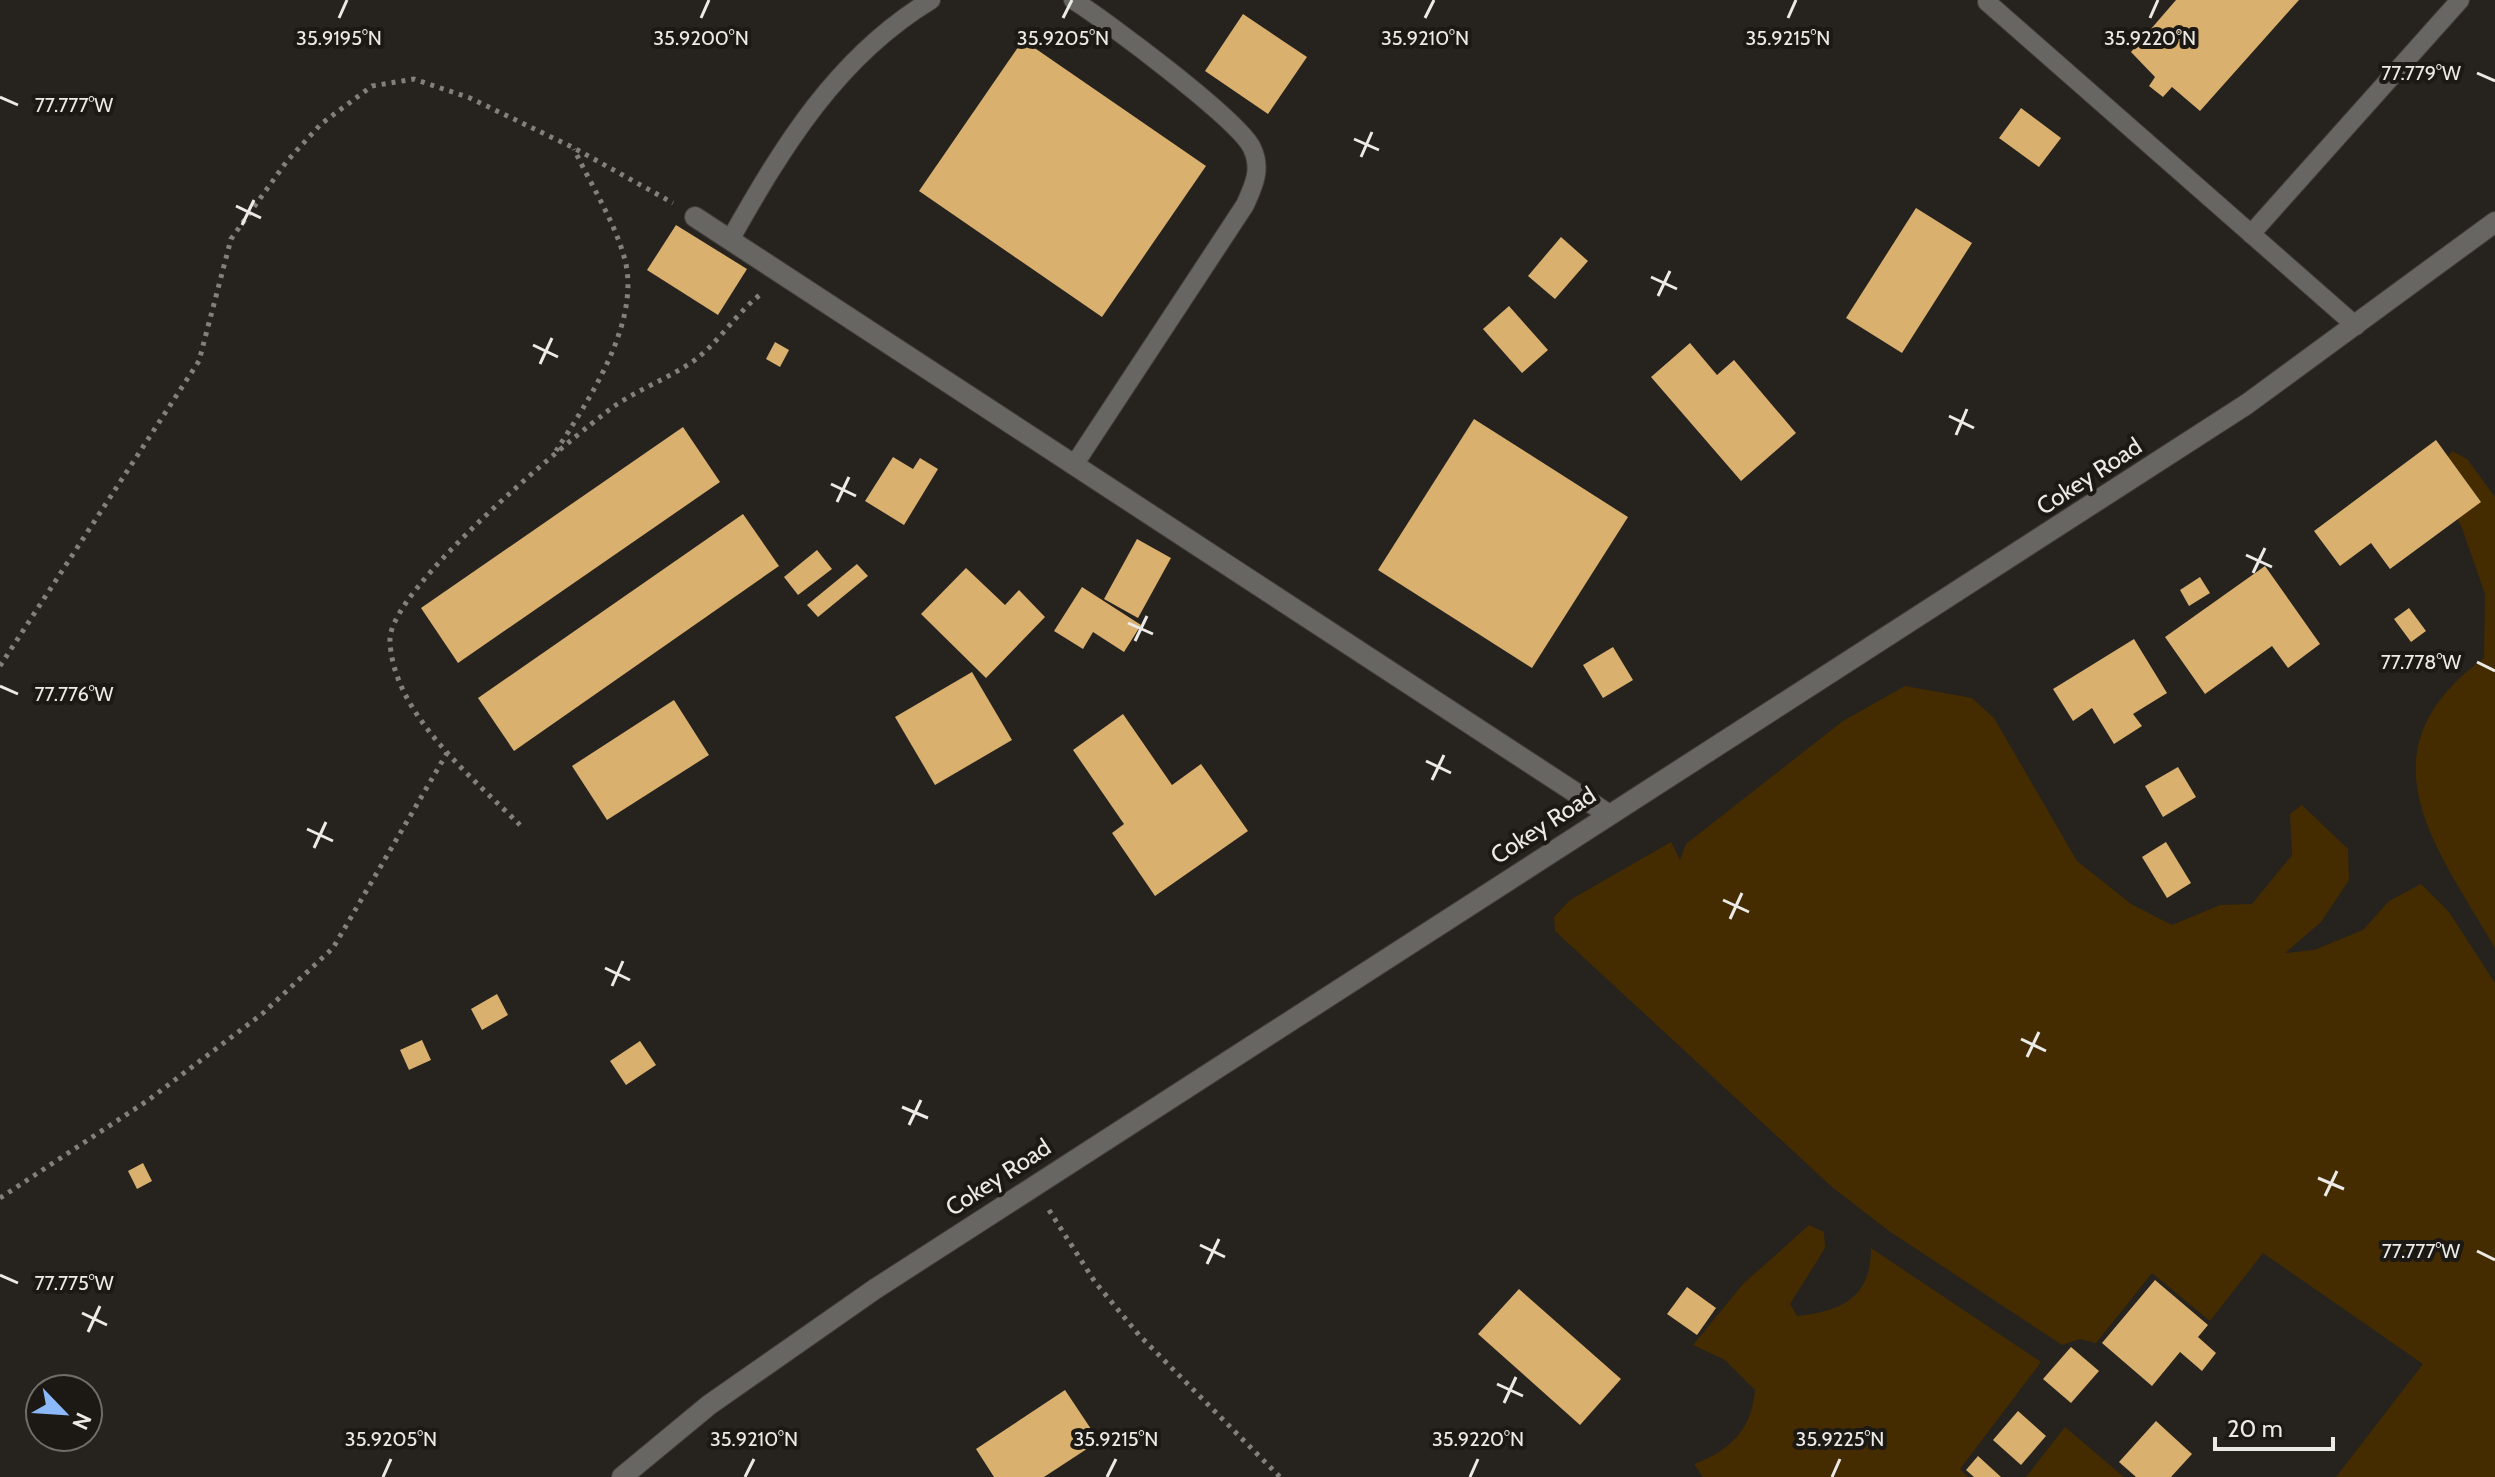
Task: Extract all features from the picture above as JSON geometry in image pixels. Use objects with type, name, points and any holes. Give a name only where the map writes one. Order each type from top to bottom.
[{"type":"street","points":[[695,217],[1608,814]]},
{"type":"street","name":"Cokey Road","points":[[622,1477],[709,1405],[875,1289],[2247,404],[2495,222]]},
{"type":"lane","points":[[730,240],[777,157],[818,99],[864,48],[931,0]]},
{"type":"lane","points":[[1073,0],[1207,102],[1251,145],[1258,167],[1245,205],[1074,465]]},
{"type":"lane","points":[[2251,234],[2460,0]]},
{"type":"lane","points":[[1987,2],[2356,326]]},
{"type":"path","points":[[0,666],[199,361],[231,239],[287,161],[321,124],[372,86],[414,79],[470,98],[574,148],[695,217]]},
{"type":"path","points":[[553,456],[586,404],[610,355],[625,306],[626,262],[574,148]]},
{"type":"path","points":[[520,825],[447,753],[420,720],[394,670],[389,637],[403,607],[440,558],[553,456],[615,406],[694,361],[740,310],[785,276]]},
{"type":"path","points":[[0,1198],[159,1093],[262,1014],[333,948],[447,753]]},
{"type":"path","points":[[1033,1185],[1095,1282],[1139,1335],[1280,1477]]},
{"type":"shaded area","points":[[2452,451],[2467,459],[2495,497],[2495,948],[2450,872],[2419,799],[2416,764],[2424,728],[2446,693],[2484,658],[2485,594],[2462,528],[2436,473]]},
{"type":"shaded area","points":[[1905,686],[1972,698],[1994,718],[2077,861],[2131,904],[2172,925],[2220,905],[2252,904],[2292,855],[2290,814],[2302,805],[2348,849],[2349,880],[2321,922],[2285,953],[2314,950],[2363,930],[2389,901],[2421,884],[2449,912],[2495,983],[2495,1477],[2336,1477],[2423,1364],[2263,1253],[2210,1321],[2152,1273],[2096,1343],[2080,1339],[2062,1345],[1889,1231],[1832,1187],[1555,931],[1554,917],[1570,900],[1671,842],[1680,860],[1686,844],[1843,721]]},
{"type":"shaded area","points":[[1809,1225],[1824,1232],[1825,1248],[1790,1304],[1797,1316],[1828,1310],[1851,1299],[1866,1279],[1871,1248],[2041,1362],[1960,1469],[1968,1477],[1703,1477],[1694,1464],[1707,1459],[1737,1437],[1749,1416],[1755,1390],[1725,1360],[1693,1345],[1743,1284]]},
{"type":"shaded area","points":[[2065,1427],[2124,1477],[2026,1477]]},
{"type":"building","points":[[2176,0],[2299,0],[2200,111],[2172,87],[2163,97],[2149,86],[2155,77],[2131,52]]},
{"type":"building","points":[[1243,14],[1307,57],[1268,114],[1205,71]]},
{"type":"building","points":[[1023,40],[1206,166],[1102,317],[919,191]]},
{"type":"building","points":[[2021,108],[2061,138],[2039,167],[1999,138]]},
{"type":"building","points":[[1916,208],[1972,243],[1902,353],[1846,318]]},
{"type":"building","points":[[676,225],[747,269],[718,315],[647,270]]},
{"type":"building","points":[[1561,237],[1588,261],[1555,299],[1528,276]]},
{"type":"building","points":[[1509,306],[1548,350],[1522,373],[1483,329]]},
{"type":"building","points":[[775,342],[789,350],[780,367],[766,359]]},
{"type":"building","points":[[1690,343],[1717,375],[1734,360],[1796,433],[1741,481],[1651,377]]},
{"type":"building","points":[[1474,419],[1628,517],[1532,668],[1378,570]]},
{"type":"building","points":[[683,427],[720,482],[458,663],[421,608]]},
{"type":"building","points":[[2436,440],[2481,502],[2390,569],[2371,543],[2340,566],[2314,531]]},
{"type":"building","points":[[893,457],[913,469],[920,458],[938,469],[904,525],[865,501]]},
{"type":"building","points":[[743,514],[779,566],[514,751],[478,698]]},
{"type":"building","points":[[1137,539],[1171,558],[1138,618],[1104,599]]},
{"type":"building","points":[[817,550],[832,569],[798,595],[784,577]]},
{"type":"building","points":[[857,564],[868,576],[818,617],[807,605]]},
{"type":"building","points":[[2265,566],[2320,644],[2288,668],[2272,646],[2205,694],[2165,637]]},
{"type":"building","points":[[966,568],[1005,605],[1019,590],[1045,617],[986,678],[921,614]]},
{"type":"building","points":[[2200,577],[2210,593],[2189,606],[2180,590]]},
{"type":"building","points":[[1082,587],[1141,625],[1124,652],[1093,632],[1083,649],[1054,631]]},
{"type":"building","points":[[2409,608],[2426,631],[2411,642],[2394,619]]},
{"type":"building","points":[[2134,639],[2167,693],[2133,714],[2142,726],[2114,744],[2092,708],[2073,721],[2053,689]]},
{"type":"building","points":[[1613,647],[1633,680],[1603,698],[1583,665]]},
{"type":"building","points":[[972,672],[1012,740],[935,785],[895,717]]},
{"type":"building","points":[[674,700],[709,755],[607,820],[572,766]]},
{"type":"building","points":[[1123,714],[1172,785],[1201,764],[1248,831],[1155,896],[1112,833],[1124,824],[1073,750]]},
{"type":"building","points":[[2178,767],[2196,797],[2163,817],[2145,786]]},
{"type":"building","points":[[2166,842],[2191,883],[2167,898],[2142,857]]},
{"type":"building","points":[[497,994],[508,1015],[482,1030],[471,1009]]},
{"type":"building","points":[[422,1040],[431,1060],[409,1070],[400,1050]]},
{"type":"building","points":[[640,1041],[656,1065],[626,1085],[610,1061]]},
{"type":"building","points":[[143,1163],[152,1181],[137,1189],[128,1171]]},
{"type":"building","points":[[2155,1280],[2208,1325],[2198,1337],[2216,1353],[2202,1371],[2180,1352],[2152,1386],[2102,1343]]},
{"type":"building","points":[[1687,1287],[1716,1308],[1697,1335],[1667,1314]]},
{"type":"building","points":[[1519,1289],[1621,1379],[1580,1425],[1478,1334]]},
{"type":"building","points":[[2071,1347],[2099,1371],[2071,1403],[2043,1379]]},
{"type":"building","points":[[1065,1390],[1099,1441],[1044,1477],[994,1477],[976,1449]]},
{"type":"building","points":[[2018,1411],[2046,1436],[2021,1465],[1993,1440]]},
{"type":"building","points":[[2156,1421],[2192,1454],[2171,1477],[2136,1477],[2119,1462]]},
{"type":"building","points":[[1978,1456],[2001,1477],[1974,1477],[1966,1470]]}]
